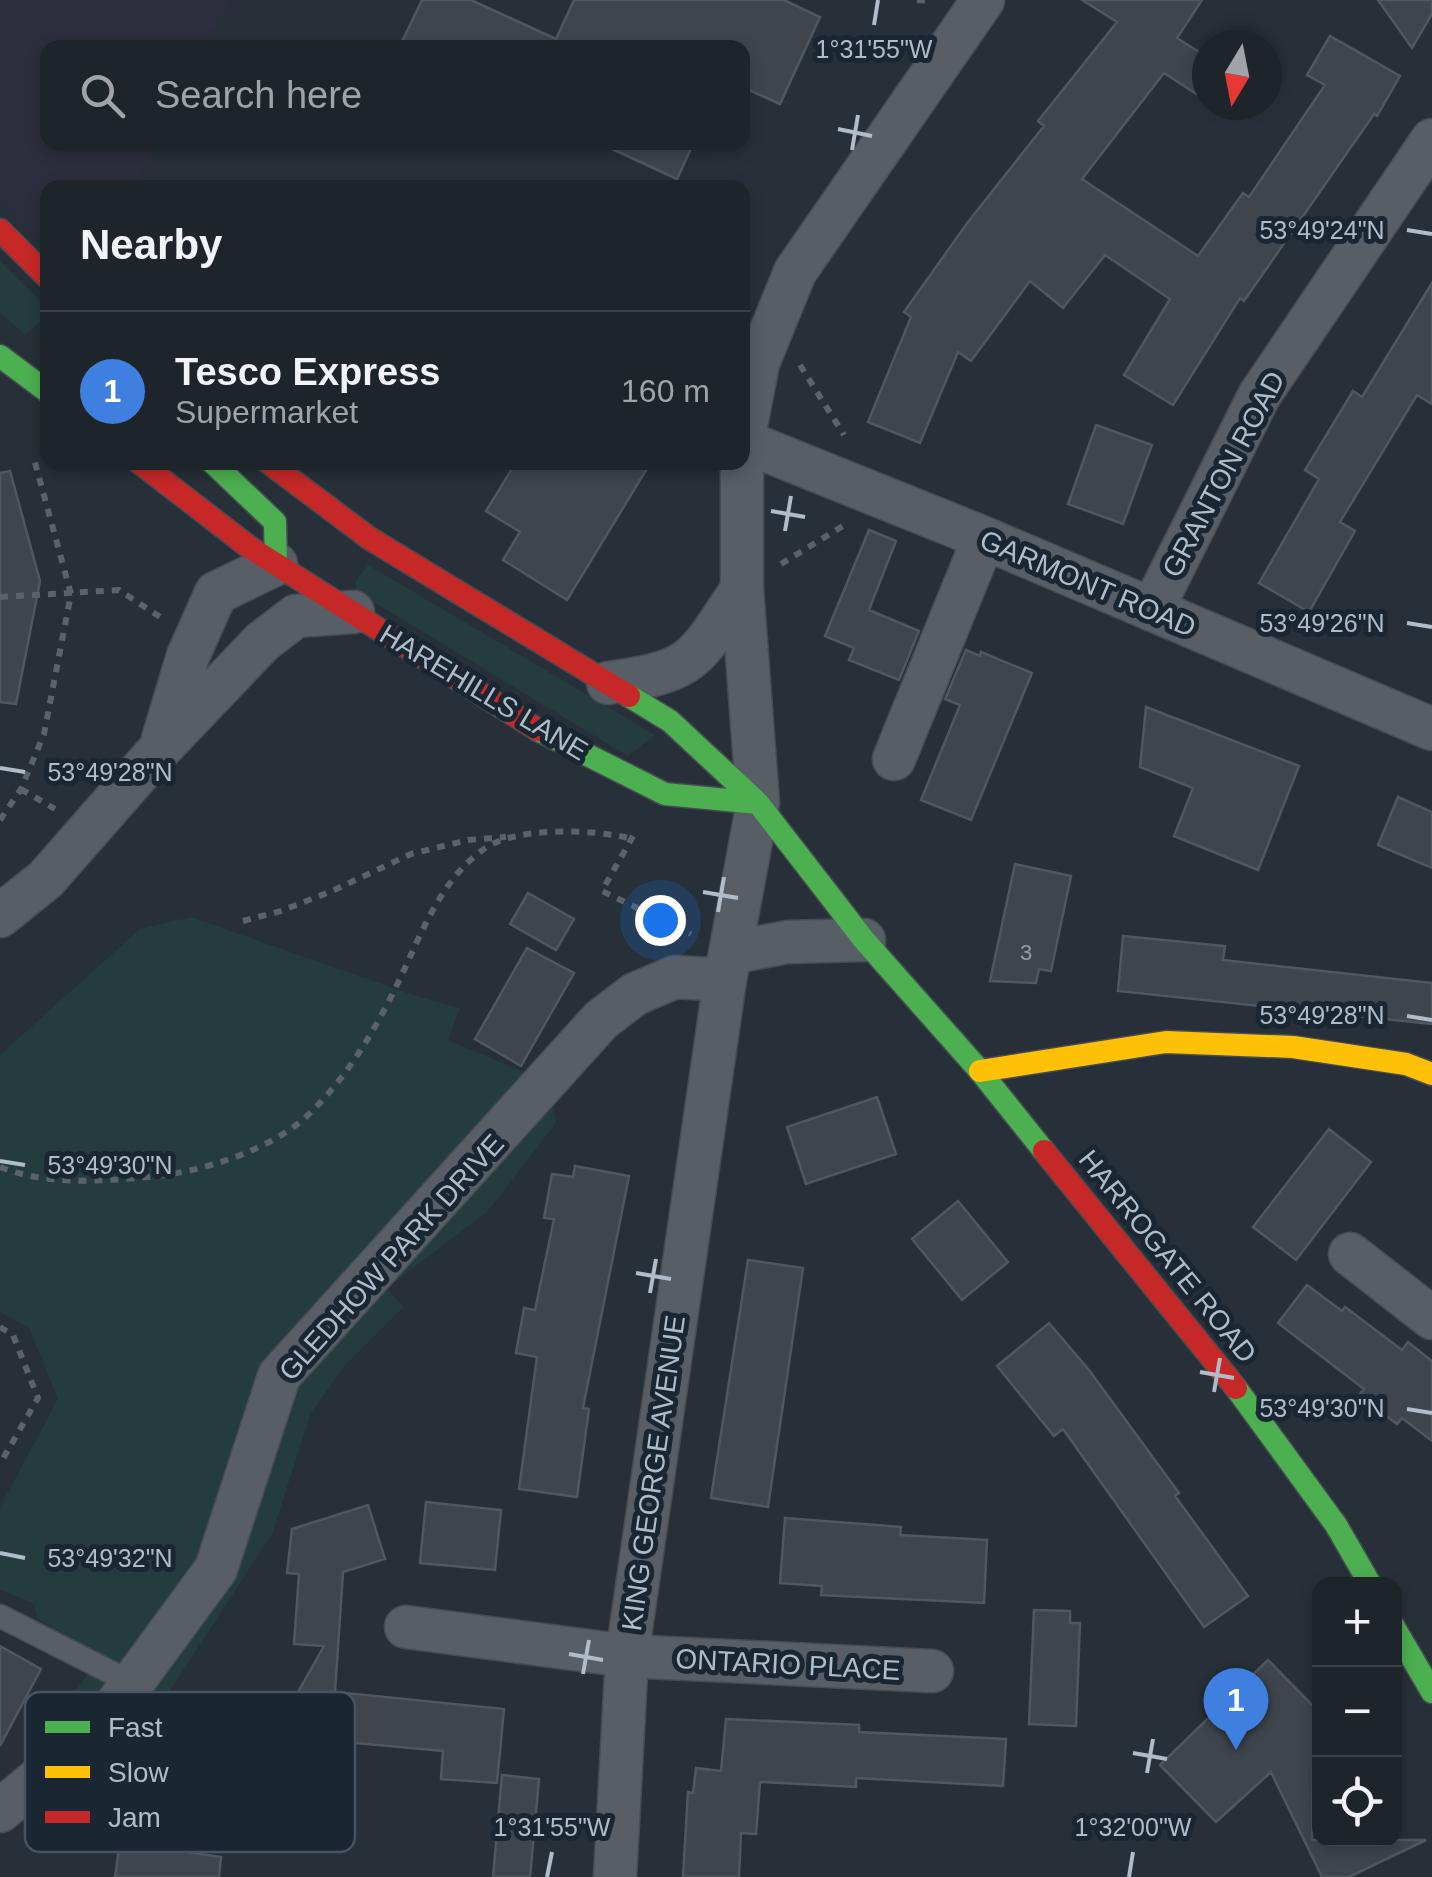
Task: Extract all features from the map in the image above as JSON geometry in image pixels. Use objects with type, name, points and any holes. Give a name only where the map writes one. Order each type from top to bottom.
[{"type":"main road","points":[[0,230],[40,270]]},
{"type":"main road","points":[[0,356],[40,386]]},
{"type":"main road","name":"HAREHILLS LANE","points":[[149,470],[182,496],[294,559],[353,612],[529,726],[664,794],[758,803]]},
{"type":"main road","points":[[220,470],[275,522],[294,559]]},
{"type":"main road","points":[[277,470],[360,541],[670,720],[758,803]]},
{"type":"main road","name":"HARROGATE ROAD","points":[[758,803],[864,940],[980,1071],[1264,1423],[1336,1525],[1366,1577]]},
{"type":"main road","points":[[980,1071],[1166,1042],[1293,1047],[1406,1064],[1432,1074]]},
{"type":"main road","points":[[1402,1641],[1432,1692]]},
{"type":"street","points":[[750,399],[758,363],[794,272],[983,0]]},
{"type":"street","name":"GRANTON ROAD","points":[[1152,610],[1258,396],[1432,140]]},
{"type":"street","name":"GARMONT ROAD","points":[[750,423],[984,538],[1432,729]]},
{"type":"street","name":"KING GEORGE AVENUE","points":[[615,1877],[627,1656],[728,967],[758,803],[742,589],[742,470]]},
{"type":"street","name":"HAREHILLS LANE","points":[[182,496],[212,540],[216,592]]},
{"type":"street","points":[[894,760],[984,538]]},
{"type":"street","points":[[160,749],[195,641],[216,592],[294,559]]},
{"type":"street","points":[[262,642],[294,559]]},
{"type":"street","points":[[608,683],[660,676],[682,666],[700,652],[742,589]]},
{"type":"street","points":[[0,916],[46,879],[160,749],[262,642],[296,616],[353,612]]},
{"type":"street","points":[[728,967],[786,942],[864,940]]},
{"type":"street","name":"GLEDHOW PARK DRIVE","points":[[125,1692],[216,1568],[279,1376],[601,1020],[635,994],[675,977],[728,967]]},
{"type":"street","points":[[1350,1254],[1432,1318]]},
{"type":"street","name":"ONTARIO PLACE","points":[[406,1628],[627,1656],[932,1672]]},
{"type":"street","name":"GLEDHOW PARK DRIVE","points":[[0,1811],[25,1790]]},
{"type":"lane","points":[[0,1616],[132,1683]]},
{"type":"path","points":[[0,820],[21,790],[44,734],[71,594],[34,458]]},
{"type":"path","points":[[0,597],[119,590],[195,641]]},
{"type":"path","points":[[638,781],[632,839],[602,891],[728,967]]},
{"type":"path","points":[[242,921],[298,904],[411,854],[468,840],[609,833],[632,839]]},
{"type":"path","points":[[0,1166],[79,1183],[178,1174],[246,1154],[308,1115],[374,1032],[426,922],[457,875],[485,847],[518,836]]},
{"type":"path","points":[[0,1327],[14,1335],[38,1398],[0,1464]]},
{"type":"shaded area","points":[[0,0],[229,0],[209,40],[40,40],[40,150],[153,150],[136,180],[40,180],[40,242],[0,199]]},
{"type":"green space","points":[[0,261],[40,301],[40,322],[25,335],[0,312]]},
{"type":"green space","points":[[368,565],[655,735],[628,756],[357,592],[355,582]]},
{"type":"green space","points":[[191,917],[460,1008],[448,1040],[547,1082],[556,1123],[487,1212],[387,1288],[403,1307],[345,1365],[311,1413],[272,1534],[169,1692],[75,1692],[100,1657],[37,1618],[34,1604],[0,1589],[0,1507],[58,1399],[29,1328],[0,1312],[0,1055],[140,929]]},
{"type":"building","points":[[422,0],[471,0],[556,39],[574,0],[784,0],[820,17],[780,104],[750,91],[750,40],[403,40]]},
{"type":"building","points":[[1082,0],[1202,0],[1177,38],[1192,48],[1192,91],[1164,73],[1082,179],[1198,256],[1243,193],[1249,197],[1325,85],[1307,75],[1330,36],[1400,76],[1377,116],[1374,114],[1244,301],[1240,298],[1173,405],[1124,375],[1170,299],[1105,255],[1063,308],[1030,281],[971,361],[958,352],[920,443],[868,422],[911,317],[904,312],[1044,126],[1038,121],[1117,22]]},
{"type":"building","points":[[1378,0],[1432,0],[1432,14],[1412,48]]},
{"type":"building","points":[[614,150],[690,150],[677,179]]},
{"type":"building","points":[[1432,283],[1432,404],[1417,395],[1340,522],[1355,531],[1309,612],[1259,583],[1319,479],[1305,470],[1353,391],[1362,397]]},
{"type":"building","points":[[1096,425],[1152,445],[1123,524],[1068,504]]},
{"type":"building","points":[[511,470],[646,470],[567,600],[503,560],[520,532],[486,511]]},
{"type":"building","points":[[10,471],[40,581],[16,704],[0,702],[0,473]]},
{"type":"building","points":[[869,530],[896,541],[869,610],[919,631],[899,680],[849,660],[854,648],[825,636]]},
{"type":"building","points":[[966,650],[980,656],[981,652],[1032,673],[971,820],[921,800],[960,705],[945,699]]},
{"type":"building","points":[[1146,707],[1299,766],[1258,870],[1174,836],[1193,788],[1140,767]]},
{"type":"building","points":[[1398,797],[1432,812],[1432,868],[1378,845]]},
{"type":"building","points":[[1015,864],[1071,876],[1051,971],[1039,969],[1036,983],[990,981]]},
{"type":"building","points":[[528,893],[574,919],[556,950],[510,924]]},
{"type":"building","points":[[1123,936],[1225,946],[1223,960],[1432,983],[1432,1024],[1118,991]]},
{"type":"building","points":[[527,948],[574,973],[521,1066],[475,1039]]},
{"type":"building","points":[[877,1097],[896,1154],[806,1184],[787,1127]]},
{"type":"building","points":[[1329,1129],[1371,1162],[1296,1260],[1253,1227]]},
{"type":"building","points":[[575,1166],[629,1176],[583,1408],[589,1409],[577,1497],[519,1489],[537,1357],[516,1353],[524,1308],[535,1310],[554,1219],[544,1218],[552,1174],[573,1177]]},
{"type":"building","points":[[958,1201],[1008,1262],[962,1300],[912,1239]]},
{"type":"building","points":[[748,1260],[803,1268],[768,1507],[711,1498]]},
{"type":"building","points":[[1307,1285],[1342,1311],[1345,1307],[1402,1350],[1408,1342],[1432,1361],[1432,1441],[1402,1418],[1397,1424],[1359,1395],[1364,1389],[1278,1323]]},
{"type":"building","points":[[1049,1323],[1089,1370],[1179,1493],[1175,1496],[1248,1596],[1204,1627],[1063,1429],[1054,1436],[997,1366]]},
{"type":"building","points":[[426,1502],[501,1510],[495,1570],[420,1563]]},
{"type":"building","points":[[368,1505],[385,1559],[343,1572],[335,1692],[298,1692],[324,1646],[294,1644],[299,1574],[287,1573],[292,1529]]},
{"type":"building","points":[[785,1518],[901,1527],[900,1535],[987,1540],[984,1603],[821,1595],[822,1586],[780,1583]]},
{"type":"building","points":[[1034,1610],[1070,1611],[1070,1623],[1080,1623],[1076,1726],[1029,1724]]},
{"type":"building","points":[[0,1646],[41,1669],[29,1692],[25,1692],[0,1746]]},
{"type":"building","points":[[1268,1660],[1312,1705],[1312,1847],[1402,1847],[1402,1840],[1426,1840],[1349,1877],[1322,1877],[1271,1772],[1216,1822],[1160,1765]]},
{"type":"building","points":[[355,1694],[504,1709],[497,1783],[441,1779],[443,1751],[356,1743]]},
{"type":"building","points":[[726,1719],[859,1725],[859,1732],[1006,1739],[1003,1786],[856,1778],[856,1787],[760,1782],[756,1834],[741,1833],[739,1877],[683,1877],[688,1792],[693,1793],[696,1768],[721,1771]]},
{"type":"building","points":[[502,1775],[539,1779],[530,1877],[493,1877]]},
{"type":"building","points":[[119,1852],[187,1852],[221,1857],[219,1877],[115,1877]]},
{"type":"traffic: fast","points":[[0,356],[40,386]]},
{"type":"traffic: fast","points":[[220,470],[275,522],[276,564]]},
{"type":"traffic: fast","points":[[629,696],[670,721],[758,803],[864,940],[980,1071],[1044,1151]]},
{"type":"traffic: fast","points":[[538,730],[665,794],[758,803]]},
{"type":"traffic: fast","points":[[1236,1388],[1336,1525],[1366,1577]]},
{"type":"traffic: fast","points":[[1402,1641],[1432,1692]]},
{"type":"traffic: slow","points":[[980,1071],[1166,1042],[1293,1047],[1406,1064],[1432,1074]]},
{"type":"traffic: jam","points":[[0,230],[40,270]]},
{"type":"traffic: jam","points":[[149,470],[249,547],[538,730]]},
{"type":"traffic: jam","points":[[279,470],[369,538],[629,696]]},
{"type":"traffic: jam","points":[[1044,1151],[1236,1388]]},
{"type":"place","name":"Tesco Express","points":[[1236,1750]]}]
